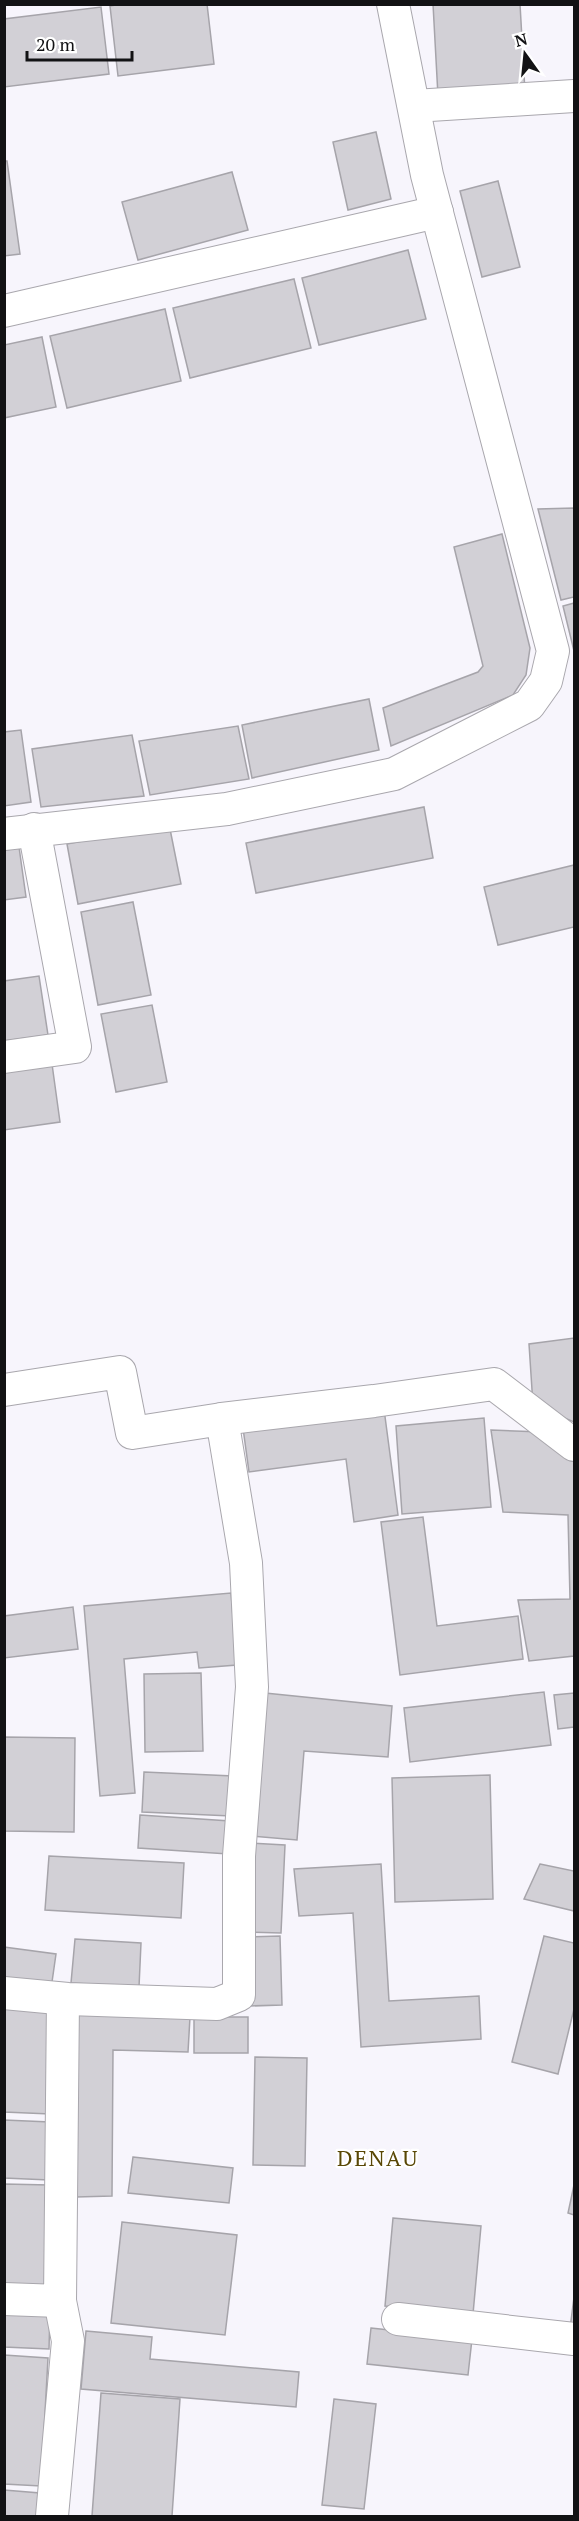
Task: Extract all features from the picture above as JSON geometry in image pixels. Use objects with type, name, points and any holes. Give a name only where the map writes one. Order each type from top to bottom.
[{"type":"street","points":[[4,1057],[75,1047],[19,831],[227,809],[394,774],[529,705],[546,681],[553,651],[437,212],[393,4]]},
{"type":"street","points":[[414,106],[574,96]]},
{"type":"street","points":[[4,310],[437,212]]},
{"type":"street","points":[[4,1390],[120,1372],[132,1433],[222,1419],[494,1384],[574,1445]]},
{"type":"street","points":[[4,1993],[63,1999],[217,2004],[239,1995],[239,1857],[252,1687],[246,1563],[222,1419]]},
{"type":"street","points":[[52,2517],[68,2341],[60,2301],[63,1999]]},
{"type":"street","points":[[4,2299],[60,2301]]},
{"type":"street","points":[[398,2319],[574,2339]]},
{"type":"building","points":[[207,4],[214,64],[118,76],[110,6]]},
{"type":"building","points":[[433,4],[520,4],[525,92],[438,96]]},
{"type":"building","points":[[101,7],[109,74],[4,87],[4,19]]},
{"type":"building","points":[[376,132],[391,199],[348,210],[333,142]]},
{"type":"building","points":[[4,161],[7,161],[20,254],[4,256]]},
{"type":"building","points":[[232,172],[248,230],[138,260],[122,202]]},
{"type":"building","points":[[498,181],[520,267],[482,277],[460,191]]},
{"type":"building","points":[[408,250],[426,319],[319,345],[302,278]]},
{"type":"building","points":[[294,279],[311,348],[190,378],[173,308]]},
{"type":"building","points":[[165,309],[181,381],[67,408],[50,336]]},
{"type":"building","points":[[42,337],[56,407],[4,418],[4,345]]},
{"type":"building","points":[[574,508],[574,597],[561,600],[538,509]]},
{"type":"building","points":[[502,534],[530,648],[526,675],[513,695],[391,746],[383,708],[478,672],[483,666],[454,547]]},
{"type":"building","points":[[574,603],[574,651],[563,606]]},
{"type":"building","points":[[369,699],[379,750],[252,778],[242,725]]},
{"type":"building","points":[[238,726],[249,779],[150,795],[139,741]]},
{"type":"building","points":[[21,730],[31,802],[4,806],[4,732]]},
{"type":"building","points":[[132,735],[144,796],[41,807],[32,749]]},
{"type":"building","points":[[424,807],[433,858],[256,893],[246,843]]},
{"type":"building","points":[[169,824],[181,884],[78,904],[67,844]]},
{"type":"building","points":[[19,847],[26,897],[4,900],[4,849]]},
{"type":"building","points":[[574,865],[574,927],[498,945],[484,887]]},
{"type":"building","points":[[133,902],[151,995],[98,1005],[81,912]]},
{"type":"building","points":[[39,976],[48,1035],[4,1041],[4,981]]},
{"type":"building","points":[[152,1005],[167,1082],[116,1092],[101,1014]]},
{"type":"building","points":[[52,1064],[60,1122],[4,1130],[4,1071]]},
{"type":"building","points":[[574,1338],[574,1422],[533,1405],[529,1344]]},
{"type":"building","points":[[384,1409],[398,1515],[354,1522],[346,1459],[249,1472],[243,1428]]},
{"type":"building","points":[[484,1418],[491,1507],[402,1514],[396,1426]]},
{"type":"building","points":[[491,1430],[542,1432],[574,1458],[574,1656],[529,1661],[518,1600],[570,1599],[568,1515],[503,1512]]},
{"type":"building","points":[[423,1517],[437,1626],[518,1616],[523,1659],[400,1675],[381,1522]]},
{"type":"building","points":[[231,1593],[237,1665],[199,1668],[197,1652],[124,1659],[135,1793],[100,1796],[84,1606]]},
{"type":"building","points":[[73,1607],[78,1649],[4,1658],[4,1616]]},
{"type":"building","points":[[201,1673],[203,1751],[145,1752],[144,1674]]},
{"type":"building","points":[[544,1692],[551,1745],[410,1762],[404,1708]]},
{"type":"building","points":[[265,1693],[392,1706],[388,1757],[304,1751],[297,1840],[251,1836]]},
{"type":"building","points":[[574,1693],[574,1727],[558,1729],[554,1695]]},
{"type":"building","points":[[4,1737],[75,1738],[74,1832],[4,1831]]},
{"type":"building","points":[[144,1772],[233,1776],[231,1816],[142,1812]]},
{"type":"building","points":[[490,1775],[493,1899],[395,1902],[392,1778]]},
{"type":"building","points":[[140,1815],[230,1821],[228,1854],[138,1848]]},
{"type":"building","points":[[251,1843],[285,1845],[281,1933],[248,1932]]},
{"type":"building","points":[[49,1856],[184,1863],[181,1918],[45,1910]]},
{"type":"building","points":[[381,1864],[389,2001],[479,1996],[481,2039],[361,2047],[353,1913],[299,1916],[294,1869]]},
{"type":"building","points":[[540,1864],[574,1871],[574,1911],[524,1899]]},
{"type":"building","points":[[280,1936],[282,2005],[250,2006],[248,1937]]},
{"type":"building","points":[[544,1936],[574,1943],[574,2009],[558,2074],[512,2062]]},
{"type":"building","points":[[75,1939],[141,1943],[139,1987],[71,1983]]},
{"type":"building","points":[[4,1947],[56,1954],[51,1989],[4,1984]]},
{"type":"building","points":[[4,2005],[52,2008],[50,2114],[4,2112]]},
{"type":"building","points":[[75,2013],[190,2017],[188,2052],[113,2050],[112,2196],[76,2197]]},
{"type":"building","points":[[194,2017],[248,2017],[248,2053],[194,2053]]},
{"type":"building","points":[[255,2057],[307,2058],[305,2166],[253,2165]]},
{"type":"building","points":[[4,2120],[50,2122],[49,2180],[4,2178]]},
{"type":"building","points":[[133,2157],[233,2168],[229,2203],[128,2193]]},
{"type":"building","points":[[4,2184],[49,2185],[45,2290],[4,2289]]},
{"type":"building","points":[[574,2185],[574,2215],[568,2213]]},
{"type":"building","points":[[393,2218],[481,2226],[473,2314],[385,2306]]},
{"type":"building","points":[[122,2222],[237,2235],[225,2335],[111,2323]]},
{"type":"building","points":[[574,2297],[574,2330],[570,2329]]},
{"type":"building","points":[[4,2311],[50,2312],[49,2349],[4,2347]]},
{"type":"building","points":[[371,2328],[472,2339],[468,2375],[367,2364]]},
{"type":"building","points":[[86,2331],[152,2337],[150,2359],[299,2372],[296,2407],[81,2389]]},
{"type":"building","points":[[4,2355],[48,2358],[41,2486],[4,2484]]},
{"type":"building","points":[[101,2393],[180,2399],[172,2516],[92,2516]]},
{"type":"building","points":[[334,2399],[376,2404],[364,2509],[322,2505]]},
{"type":"building","points":[[4,2490],[40,2493],[38,2516],[4,2516]]},
{"type":"district","name":"DENAU","points":[[378,2158]]}]
